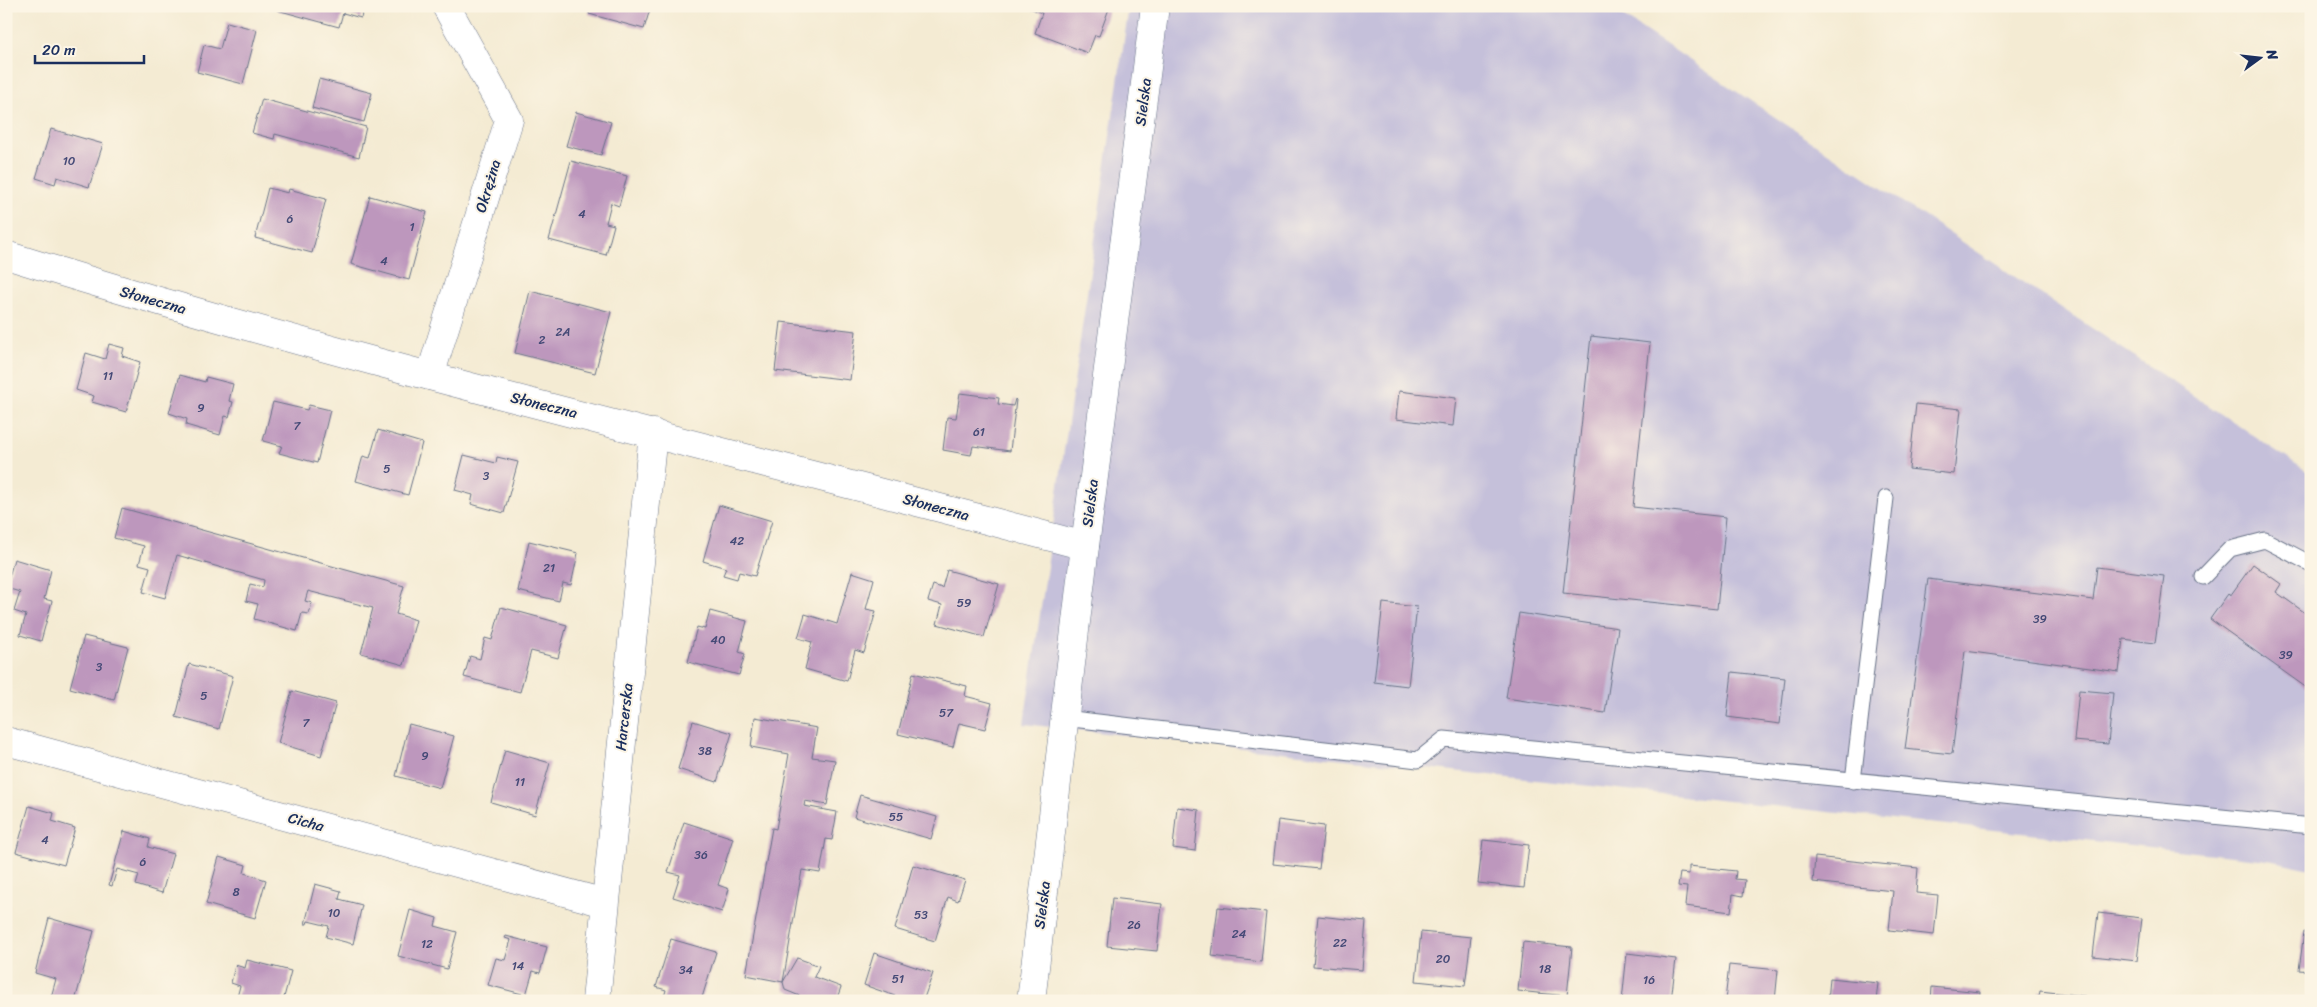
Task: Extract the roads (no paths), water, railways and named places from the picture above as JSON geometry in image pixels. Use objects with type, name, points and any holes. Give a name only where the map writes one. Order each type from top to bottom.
[{"type":"street","name":"Okrężna","points":[[430,376],[509,120],[446,6]]},
{"type":"street","name":"Sielska","points":[[1031,1001],[1084,546],[1155,6]]},
{"type":"street","name":"Słoneczna","points":[[6,255],[145,298],[430,376],[1084,546]]},
{"type":"street","name":"Harcerska","points":[[596,1001],[653,433]]},
{"type":"street","name":"Cicha","points":[[6,741],[605,903]]},
{"type":"lane","points":[[1853,781],[1886,498]]},
{"type":"lane","points":[[2203,577],[2230,548],[2265,540],[2311,564]]},
{"type":"lane","points":[[1064,718],[1418,760],[1444,740],[2311,826]]}]
